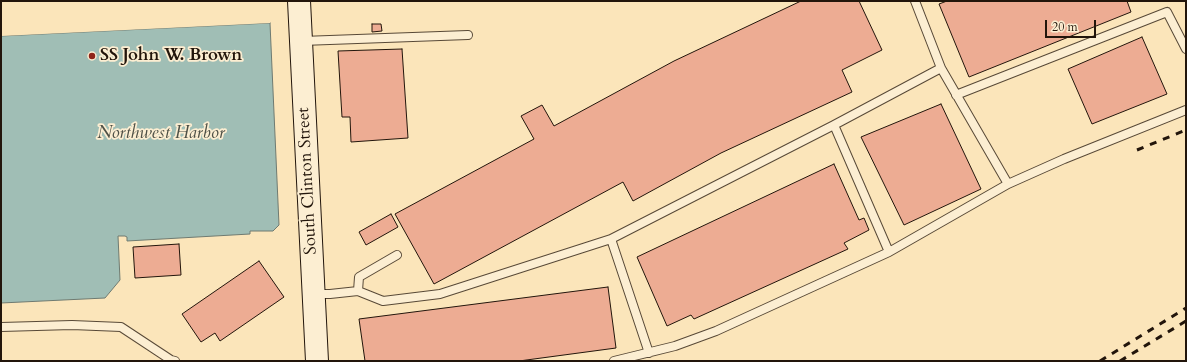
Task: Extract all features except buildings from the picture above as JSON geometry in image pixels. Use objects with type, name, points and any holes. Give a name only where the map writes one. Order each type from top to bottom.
[{"type":"main road","name":"South Clinton Street","points":[[299,1],[317,361]]},
{"type":"lane","points":[[915,1],[941,68],[1008,184]]},
{"type":"lane","points":[[956,95],[1167,12],[1186,49]]},
{"type":"lane","points":[[301,41],[468,35]]},
{"type":"lane","points":[[313,294],[358,291],[383,301],[440,294],[611,239],[834,125],[941,68]]},
{"type":"lane","points":[[614,361],[675,346],[716,331],[890,252],[1008,184],[1064,159],[1186,110]]},
{"type":"lane","points":[[834,125],[890,252]]},
{"type":"lane","points":[[611,239],[649,353]]},
{"type":"lane","points":[[358,291],[359,277],[397,255]]},
{"type":"lane","points":[[1,327],[72,325],[122,327],[171,360],[175,361]]},
{"type":"water","name":"Northwest Harbor","points":[[270,23],[279,225],[273,231],[250,231],[250,234],[127,241],[127,237],[118,236],[120,280],[105,298],[1,303],[1,36]]},
{"type":"pier","points":[[270,21],[270,23],[1,36],[1,34]]},
{"type":"railway","points":[[1137,150],[1186,130]]},
{"type":"railway","points":[[1100,361],[1186,308]]},
{"type":"railway","points":[[1120,361],[1186,321]]},
{"type":"place","name":"SS John W. Brown","points":[[92,56]]}]
